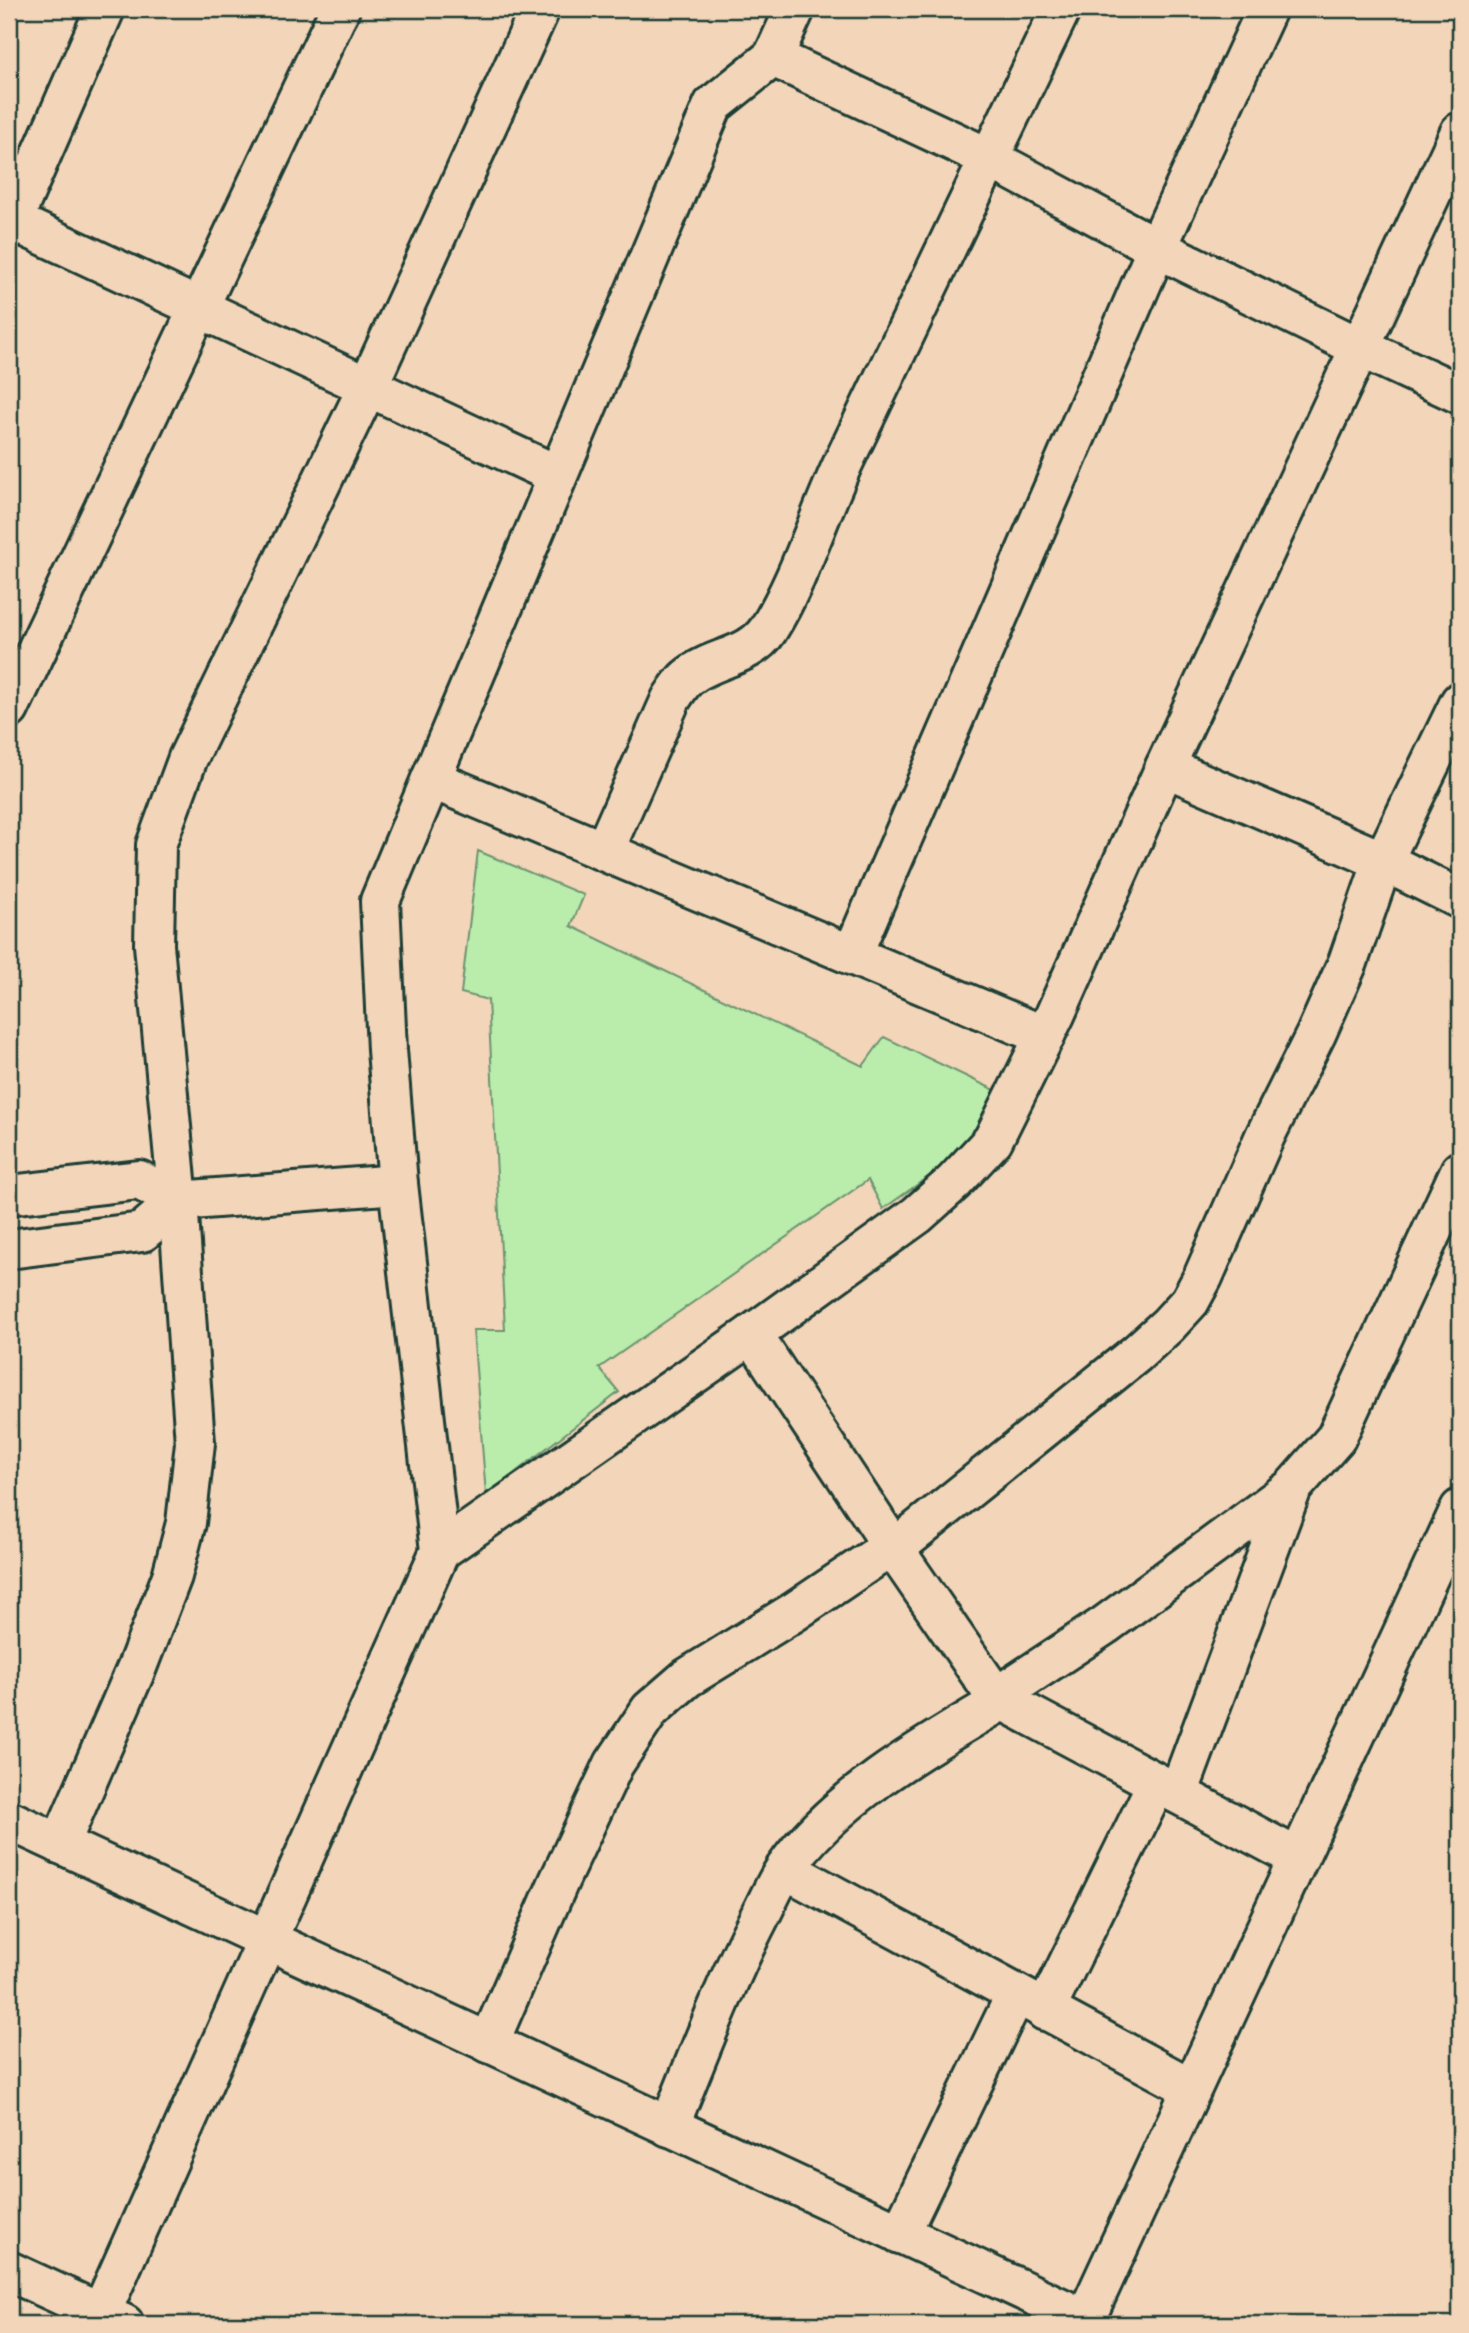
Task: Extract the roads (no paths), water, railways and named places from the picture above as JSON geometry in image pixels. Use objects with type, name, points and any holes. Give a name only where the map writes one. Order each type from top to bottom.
[{"type":"street","points":[[105,9],[11,225],[199,308],[557,475]]},
{"type":"street","points":[[9,709],[340,9]]},
{"type":"street","points":[[60,1844],[137,1667],[172,1576],[186,1523],[195,1443],[178,1201],[154,946],[156,845],[188,758],[368,386],[540,9]]},
{"type":"street","points":[[9,2271],[107,2321],[267,1939],[440,1551],[398,1184],[387,1051],[380,901],[713,105],[773,57],[795,9]]},
{"type":"street","points":[[604,851],[671,699],[686,678],[708,665],[735,655],[756,643],[767,632],[835,480],[1061,9]]},
{"type":"street","points":[[852,955],[1157,248],[1267,9]]},
{"type":"street","points":[[773,57],[989,158],[1157,248],[1460,394]]},
{"type":"street","points":[[440,1551],[752,1334],[917,1215],[954,1182],[993,1140],[1045,1035],[1165,767],[1460,132]]},
{"type":"street","points":[[489,2043],[559,1881],[614,1764],[650,1710],[687,1678],[893,1548],[1136,1353],[1190,1301],[1265,1136],[1316,1034],[1348,962],[1383,861],[1460,702]]},
{"type":"street","points":[[1165,767],[1383,861],[1460,899]]},
{"type":"street","points":[[431,779],[1045,1035]]},
{"type":"street","points":[[669,2127],[735,1963],[785,1869],[822,1826],[917,1751],[1000,1699],[1292,1488],[1336,1438],[1460,1171]]},
{"type":"street","points":[[9,1195],[139,1180],[178,1201],[398,1184]]},
{"type":"street","points":[[9,1250],[142,1232],[178,1201]]},
{"type":"street","points":[[752,1334],[893,1548],[1000,1699],[1298,1858]]},
{"type":"street","points":[[900,2234],[1030,2003],[1168,1788],[1292,1488]]},
{"type":"street","points":[[9,1820],[1084,2322],[1460,1509]]},
{"type":"street","points":[[785,1869],[1191,2088]]}]
